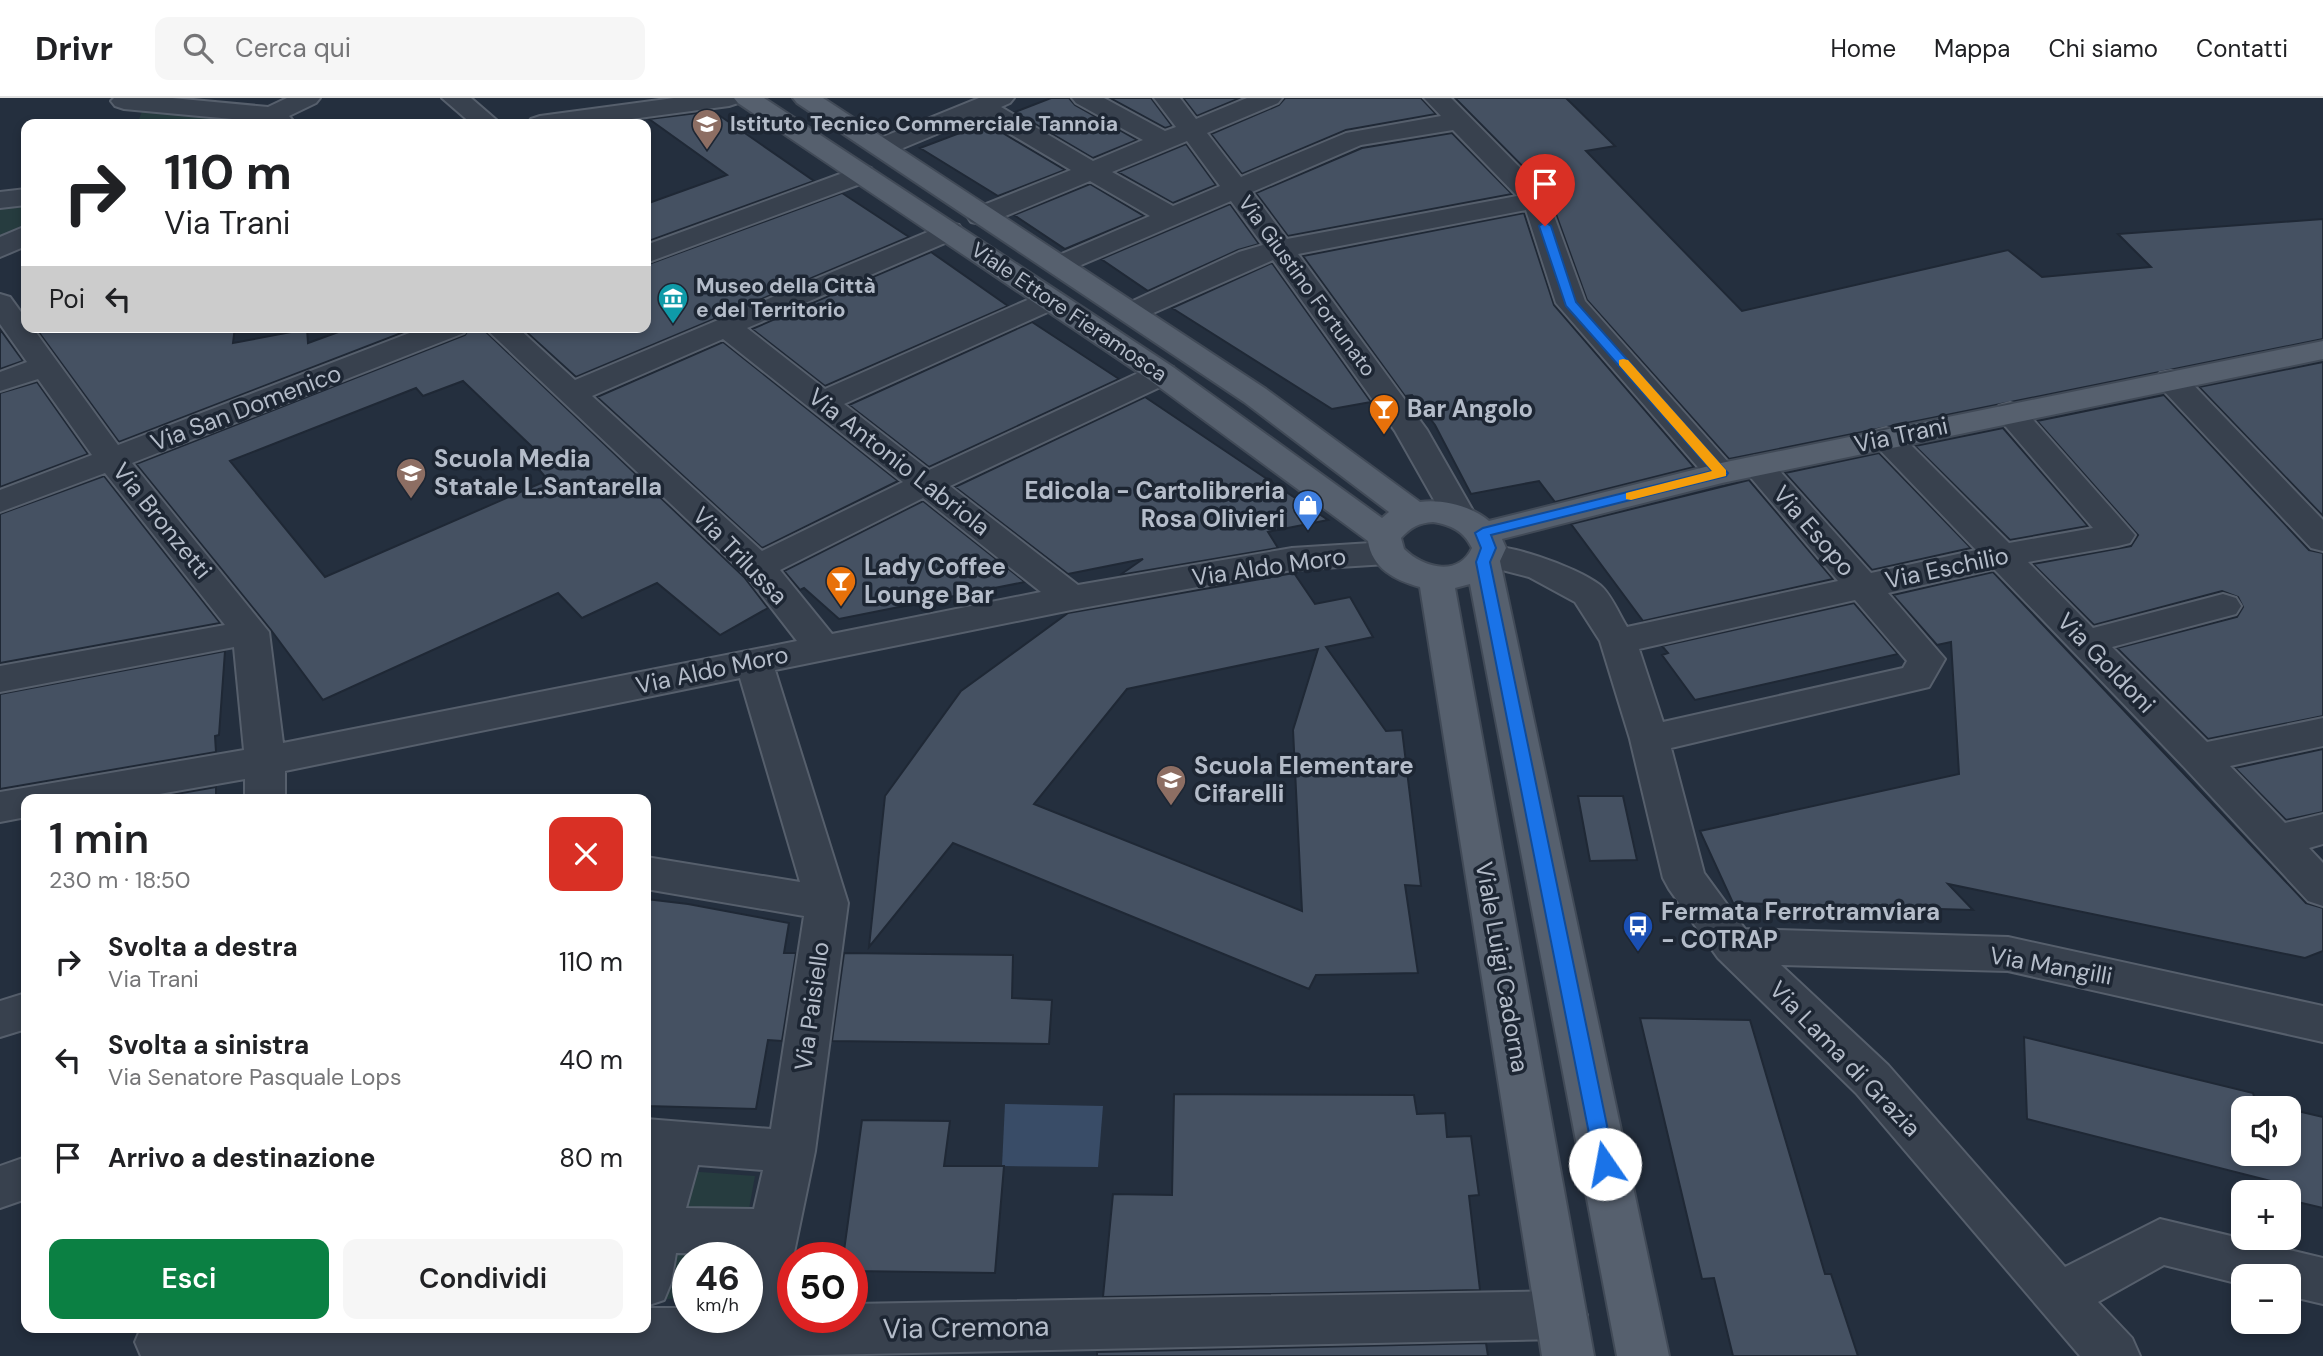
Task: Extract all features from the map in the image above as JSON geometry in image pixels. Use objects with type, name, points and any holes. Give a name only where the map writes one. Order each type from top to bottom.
[{"type":"main road","name":"Viale Ettore Fieramosca","points":[[747,98],[1162,374],[1385,545]]},
{"type":"main road","points":[[806,98],[981,216],[1132,312],[1343,457],[1412,513]]},
{"type":"main road","name":"Via Trani","points":[[1478,542],[1721,473],[2323,350]]},
{"type":"main road","points":[[1478,542],[1471,571],[1436,578],[1408,571],[1385,545],[1398,519],[1412,513],[1433,511],[1478,542],[1643,1356]]},
{"type":"main road","name":"Viale Luigi Cadorna","points":[[1436,578],[1564,1336]]},
{"type":"street","points":[[273,119],[307,98]]},
{"type":"street","points":[[455,98],[482,119]]},
{"type":"street","points":[[576,119],[729,98]]},
{"type":"street","points":[[1085,98],[1163,141]]},
{"type":"street","name":"Via Giustino Fortunato","points":[[1167,98],[1411,430],[1478,542]]},
{"type":"street","points":[[981,216],[1269,98]]},
{"type":"street","points":[[1437,98],[1536,200],[1571,303],[1721,473]]},
{"type":"street","points":[[882,148],[991,102],[1091,172],[1171,217]]},
{"type":"street","points":[[128,108],[248,119]]},
{"type":"street","points":[[1060,265],[1235,187],[1354,138],[1460,121]]},
{"type":"street","points":[[651,253],[862,174]]},
{"type":"street","points":[[0,200],[21,198]]},
{"type":"street","points":[[1132,312],[1249,258],[1278,249],[1536,200]]},
{"type":"street","points":[[0,222],[21,220]]},
{"type":"street","points":[[571,393],[950,232]]},
{"type":"street","points":[[0,249],[21,237]]},
{"type":"street","points":[[822,402],[1051,300]]},
{"type":"street","name":"Via Bronzetti","points":[[5,322],[45,366],[112,460],[251,632]]},
{"type":"street","name":"Via Antonio Labriola","points":[[727,327],[1072,598]]},
{"type":"street","name":"Via San Domenico","points":[[0,502],[438,333]]},
{"type":"street","name":"Via Trilussa","points":[[506,333],[758,567],[822,648]]},
{"type":"street","points":[[0,382],[45,366]]},
{"type":"street","points":[[758,567],[926,484],[1162,374]]},
{"type":"street","points":[[2171,380],[2323,540]]},
{"type":"street","name":"Via Eschilio","points":[[1618,641],[2001,556],[2118,535],[2010,413]]},
{"type":"street","name":"Via Goldoni","points":[[1886,438],[2199,758],[2323,890]]},
{"type":"street","name":"Via Esopo","points":[[1649,738],[1916,678],[1926,659],[1757,466]]},
{"type":"street","name":"Via Lama di Grazia","points":[[1478,542],[1541,569],[1588,594],[1618,641],[1649,738],[1684,878],[1733,946],[1872,1079],[2059,1297],[2114,1356]]},
{"type":"street","name":"Via Aldo Moro","points":[[74,794],[265,761],[1072,598],[1385,545]]},
{"type":"street","points":[[2085,642],[2223,606]]},
{"type":"street","points":[[0,679],[251,632],[265,761],[265,794]]},
{"type":"street","name":"Via Paisiello","points":[[749,1344],[791,1151],[827,903],[754,661]]},
{"type":"street","points":[[2199,758],[2323,732]]},
{"type":"street","points":[[0,807],[21,803]]},
{"type":"street","points":[[2276,841],[2323,830]]},
{"type":"street","points":[[651,874],[827,903]]},
{"type":"street","name":"Via Mangilli","points":[[1733,946],[2008,954],[2323,1024]]},
{"type":"street","points":[[0,1019],[21,1013]]},
{"type":"street","points":[[651,1223],[663,1141],[791,1151]]},
{"type":"street","points":[[0,1187],[21,1180]]},
{"type":"street","points":[[651,1230],[774,1232]]},
{"type":"street","points":[[2059,1297],[2160,1242],[2323,1281]]},
{"type":"street","name":"Via Cremona","points":[[161,1342],[472,1340],[601,1333]]},
{"type":"street","name":"Via Cremona","points":[[651,1333],[749,1344],[1564,1336]]},
{"type":"green space","points":[[143,109],[224,119],[139,119]]},
{"type":"green space","points":[[21,201],[21,226],[0,238],[0,204]]},
{"type":"green space","points":[[651,1168],[755,1176],[743,1242],[672,1242],[672,1299],[651,1300]]},
{"type":"water","points":[[1005,1104],[1103,1106],[1098,1167],[1002,1166]]},
{"type":"building","points":[[1051,98],[1069,98],[1075,105],[1137,140],[1093,158],[1015,112]]},
{"type":"building","points":[[1110,98],[1151,98],[1172,126],[1165,128]]},
{"type":"building","points":[[1183,98],[1240,98],[1197,116]]},
{"type":"building","points":[[1285,98],[1421,98],[1436,114],[1346,130],[1242,174],[1211,134],[1279,105]]},
{"type":"building","points":[[1455,98],[1566,98],[1615,146],[1586,151],[1742,311],[2008,250],[2042,277],[2151,267],[2118,234],[2323,219],[2323,339],[1729,459],[1587,300],[1548,192]]},
{"type":"building","name":"Istituto Tecnico Commerciale Tannoia","points":[[713,111],[814,181],[651,240],[651,202],[727,175],[649,119]]},
{"type":"building","points":[[986,123],[1065,170],[998,196],[920,148]]},
{"type":"building","points":[[1452,133],[1512,194],[1288,236],[1256,193],[1362,148]]},
{"type":"building","points":[[1186,144],[1216,185],[1173,203],[1118,172]]},
{"type":"building","points":[[1090,184],[1144,216],[1065,249],[1014,215]]},
{"type":"building","points":[[842,193],[909,237],[576,377],[528,333],[651,333],[651,263]]},
{"type":"building","points":[[1230,204],[1259,244],[1238,250],[1148,291],[1101,259]]},
{"type":"building","points":[[1524,213],[1554,305],[1694,467],[1555,502],[1539,481],[1471,494],[1435,425],[1412,395],[1405,396],[1303,256]]},
{"type":"building","points":[[931,252],[1008,306],[825,386],[752,329]]},
{"type":"building","points":[[1272,263],[1371,402],[1332,409],[1172,308]]},
{"type":"building","points":[[1032,322],[1119,379],[929,467],[849,405]]},
{"type":"building","points":[[0,329],[23,361],[0,369]]},
{"type":"building","points":[[39,333],[234,333],[233,343],[286,333],[307,333],[308,343],[336,333],[401,333],[119,442]]},
{"type":"building","name":"Scuola Media Statale L.Santarella","points":[[466,333],[487,333],[744,577],[768,608],[720,635],[657,583],[582,618],[558,593],[323,700],[271,630],[136,464]],"holes":[[[463,381],[547,461],[536,466],[548,480],[325,577],[230,461],[416,388],[423,396]]]},
{"type":"building","points":[[723,342],[898,481],[762,548],[597,397]]},
{"type":"building","points":[[2323,362],[2323,516],[2199,387]]},
{"type":"building","points":[[37,382],[88,454],[0,487],[0,393]]},
{"type":"building","points":[[2164,395],[2309,550],[2323,553],[2323,716],[2208,739],[2117,648],[2237,617],[2243,607],[2238,597],[2222,591],[2094,625],[2033,564],[2131,546],[2138,535],[2037,421]]},
{"type":"building","points":[[1145,397],[1328,520],[1268,532],[1278,548],[1120,575],[1143,559],[1068,574],[955,487]]},
{"type":"building","points":[[2003,428],[2088,526],[2010,540],[1915,446]]},
{"type":"building","points":[[1879,453],[1971,548],[1872,570],[1785,473]]},
{"type":"building","points":[[104,476],[220,623],[0,663],[0,514]]},
{"type":"building","points":[[1749,480],[1833,579],[1643,621],[1571,524]]},
{"type":"building","points":[[923,501],[1025,582],[839,619],[804,588],[800,590],[784,571]]},
{"type":"building","points":[[1993,572],[2306,903],[2323,908],[2323,951],[2305,958],[1948,884],[1973,910],[1733,903],[1700,831],[1959,774],[1951,642],[1937,645],[1893,595]]},
{"type":"building","points":[[1294,573],[1315,604],[1350,597],[1373,637],[1326,647],[1386,731],[1402,730],[1421,886],[1405,885],[1418,973],[1316,975],[1309,989],[953,843],[869,947],[885,796],[961,691],[1068,613]],"holes":[[[1318,649],[1293,730],[1302,911],[1034,804],[1127,689]]]},
{"type":"building","points":[[1854,603],[1898,654],[1695,700],[1662,655],[1668,653],[1662,646]]},
{"type":"building","points":[[225,651],[219,735],[215,736],[216,752],[0,789],[0,694]]},
{"type":"building","points":[[2323,749],[2323,812],[2286,820],[2235,768]]},
{"type":"building","points":[[216,787],[216,794],[176,794]]},
{"type":"building","points":[[1578,796],[1623,796],[1637,860],[1590,861]]},
{"type":"building","points":[[651,900],[789,923],[784,953],[796,953],[782,1041],[768,1040],[756,1109],[651,1106]]},
{"type":"building","points":[[844,953],[1013,955],[1012,998],[1052,1000],[1049,1044],[832,1041]]},
{"type":"building","points":[[1640,1018],[1750,1020],[1825,1274],[1831,1274],[1858,1356],[1733,1356],[1714,1278],[1702,1279]]},
{"type":"building","points":[[2024,1037],[2253,1093],[2254,1096],[2231,1096],[2231,1166],[2301,1166],[2301,1112],[2323,1117],[2323,1208],[2301,1203],[2301,1180],[2267,1180],[2027,1119]]},
{"type":"building","points":[[1174,1094],[1414,1095],[1417,1114],[1445,1113],[1447,1137],[1471,1136],[1479,1195],[1469,1196],[1480,1290],[1103,1297],[1113,1194],[1172,1195]]},
{"type":"building","points":[[862,1120],[950,1121],[944,1166],[1004,1166],[995,1273],[868,1271],[868,1242],[845,1242]]},
{"type":"building","points":[[1486,1343],[1488,1356],[1097,1356],[1097,1352]]},
{"type":"slow traffic","points":[[1623,362],[1721,473],[1631,496]]},
{"type":"place","name":"Istituto Tecnico Commerciale Tannoia","points":[[707,151]]},
{"type":"place","name":"Museo della Città e del Territorio","points":[[673,325]]},
{"type":"place","name":"Bar Angolo","points":[[1384,436]]},
{"type":"place","name":"Scuola Media Statale L.Santarella","points":[[411,500]]},
{"type":"place","name":"Edicola - Cartolibreria Rosa Olivieri","points":[[1308,532]]},
{"type":"place","name":"Lady Coffee Lounge Bar","points":[[841,608]]},
{"type":"place","name":"Scuola Elementare Cifarelli","points":[[1171,807]]},
{"type":"place","name":"Fermata Ferrotramviara - COTRAP","points":[[1638,953]]},
{"type":"route","points":[[1545,226],[1571,303],[1721,473],[1483,533],[1489,548],[1483,562],[1605,1164]]}]
